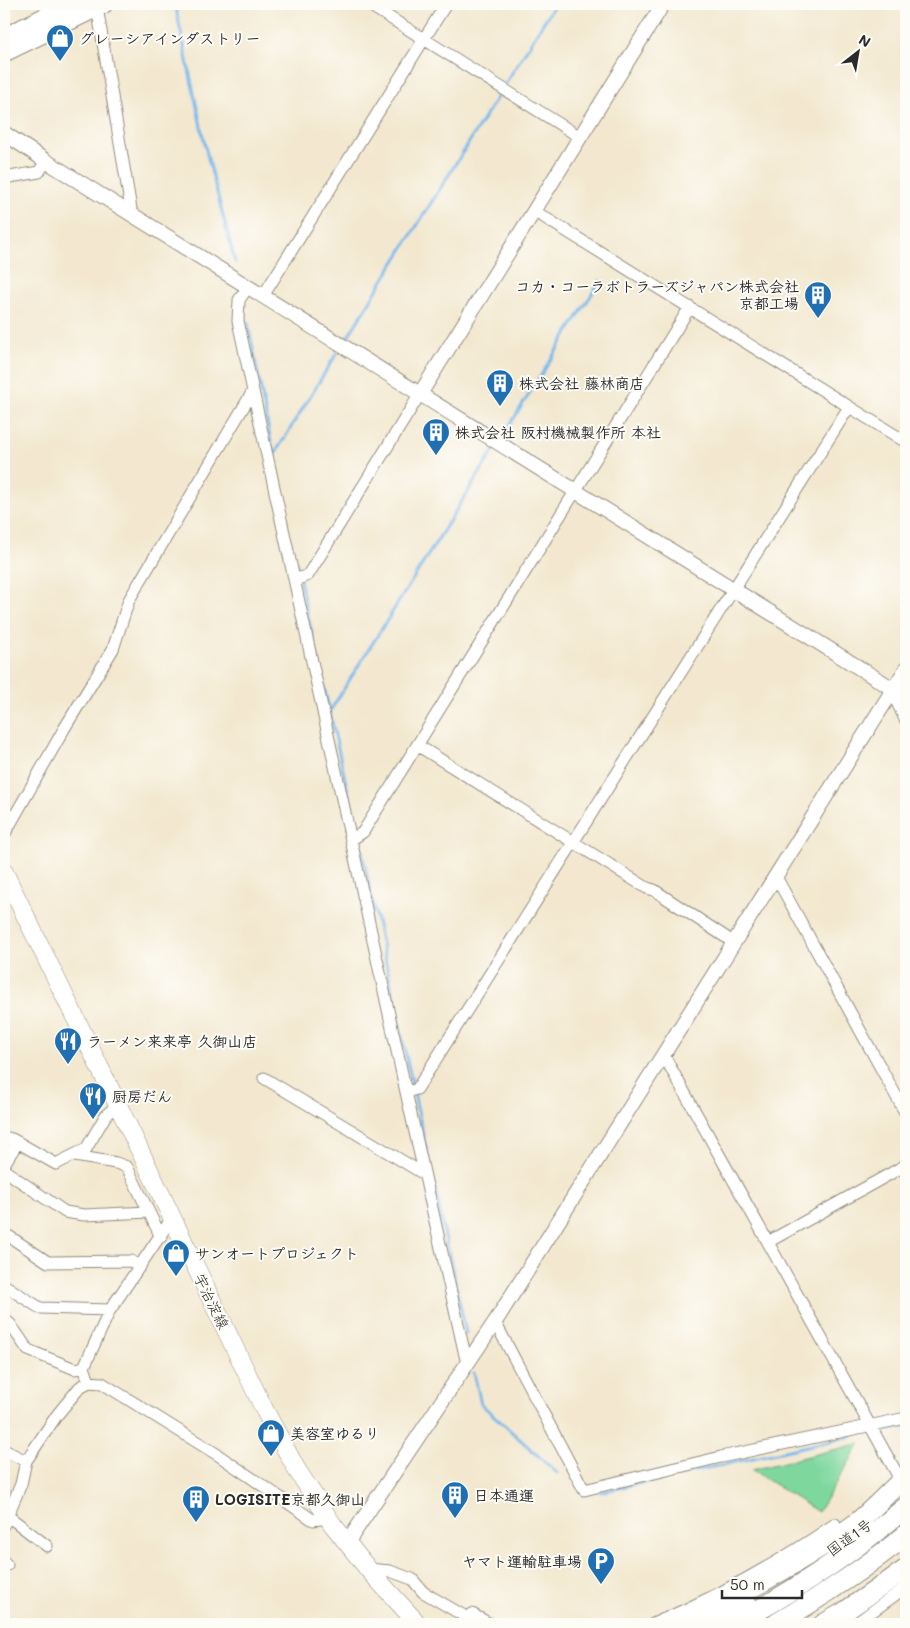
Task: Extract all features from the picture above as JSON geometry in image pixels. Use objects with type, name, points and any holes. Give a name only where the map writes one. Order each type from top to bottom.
[{"type":"highway","points":[[4,38],[72,4]]},
{"type":"highway","points":[[4,52],[100,5]]},
{"type":"highway","points":[[682,1624],[739,1596],[800,1560],[854,1525],[882,1500],[904,1484]]},
{"type":"highway","name":"国道1号","points":[[714,1624],[754,1602],[842,1544],[904,1484]]},
{"type":"highway","points":[[734,1624],[773,1603],[832,1564],[906,1507]]},
{"type":"highway","points":[[776,1624],[825,1594],[906,1535]]},
{"type":"highway","points":[[790,1624],[842,1590],[906,1543]]},
{"type":"highway","points":[[823,1624],[844,1612],[906,1569]]},
{"type":"main road","name":"宇治淀線","points":[[4,872],[264,1409],[297,1470],[328,1518],[347,1543],[418,1624]]},
{"type":"street","points":[[368,4],[580,137]]},
{"type":"street","points":[[263,296],[446,4]]},
{"type":"street","points":[[295,580],[308,575],[663,4]]},
{"type":"street","points":[[100,5],[132,215]]},
{"type":"street","points":[[4,133],[132,215],[906,697]]},
{"type":"street","points":[[4,178],[39,172],[46,161]]},
{"type":"street","points":[[534,211],[906,442]]},
{"type":"street","points":[[248,287],[239,300],[238,321],[467,1364]]},
{"type":"street","points":[[352,840],[363,832],[690,307]]},
{"type":"street","points":[[4,835],[113,649],[129,600],[253,391]]},
{"type":"street","points":[[406,1092],[417,1089],[849,407]]},
{"type":"street","points":[[347,1543],[495,1322],[906,669]]},
{"type":"street","points":[[893,690],[906,718]]},
{"type":"street","points":[[417,745],[573,843],[647,888],[654,890],[733,942]]},
{"type":"street","points":[[775,875],[906,1114]]},
{"type":"street","points":[[663,1054],[904,1484]]},
{"type":"street","points":[[264,1078],[424,1174]]},
{"type":"street","points":[[4,1137],[18,1142],[56,1164],[86,1149],[106,1115],[118,1105]]},
{"type":"street","points":[[4,1164],[18,1142]]},
{"type":"street","points":[[75,1156],[116,1163],[127,1167],[161,1237]]},
{"type":"street","points":[[768,1242],[906,1165]]},
{"type":"street","points":[[4,1170],[64,1212],[84,1215],[148,1212]]},
{"type":"street","points":[[89,1382],[84,1367],[110,1310],[172,1218]]},
{"type":"street","points":[[4,1234],[48,1262],[131,1261],[140,1267]]},
{"type":"street","points":[[4,1285],[40,1308],[110,1310]]},
{"type":"street","points":[[4,1319],[10,1324],[28,1350],[75,1369],[84,1367]]},
{"type":"street","points":[[495,1322],[584,1490],[721,1457],[906,1418]]},
{"type":"street","points":[[47,1546],[6,1520],[21,1484],[26,1461],[57,1415],[80,1387],[89,1382],[102,1383],[218,1455],[313,1520],[328,1518]]},
{"type":"street","points":[[4,1450],[26,1461]]},
{"type":"street","points":[[653,1624],[695,1606],[740,1583],[802,1546],[834,1524]]},
{"type":"street","points":[[368,1569],[390,1571],[412,1579],[490,1624]]},
{"type":"street","points":[[412,1579],[423,1592],[478,1624]]},
{"type":"street","points":[[855,1624],[906,1587]]},
{"type":"green space","points":[[861,1443],[818,1512],[752,1470]]},
{"type":"waterway","points":[[175,4],[206,150],[235,262]]},
{"type":"waterway","points":[[344,343],[555,4]]},
{"type":"waterway","points":[[501,439],[600,281]]},
{"type":"waterway","points":[[248,323],[278,478]]},
{"type":"waterway","points":[[274,455],[340,348]]},
{"type":"waterway","points":[[330,711],[496,447]]},
{"type":"waterway","points":[[296,563],[357,832]]},
{"type":"waterway","points":[[359,838],[466,1333]]},
{"type":"waterway","points":[[474,1373],[481,1404],[557,1473]]},
{"type":"waterway","points":[[880,1432],[906,1427]]},
{"type":"waterway","points":[[601,1492],[852,1436]]},
{"type":"place","name":"グレーシアインダストリー","points":[[60,62]]},
{"type":"place","name":"コカ・コーラボトラーズジャパン株式会社 京都工場","points":[[818,319]]},
{"type":"place","name":"株式会社 藤林商店","points":[[500,407]]},
{"type":"place","name":"株式会社 阪村機械製作所 本社","points":[[436,456]]},
{"type":"place","name":"ラーメン来来亭 久御山店","points":[[68,1065]]},
{"type":"place","name":"厨房だん","points":[[93,1120]]},
{"type":"place","name":"サンオートプロジェクト","points":[[176,1277]]},
{"type":"place","name":"美容室ゆるり","points":[[271,1457]]},
{"type":"place","name":"日本通運","points":[[455,1519]]},
{"type":"place","name":"LOGISITE京都久御山","points":[[196,1523]]},
{"type":"place","name":"ヤマト運輸駐車場","points":[[601,1585]]}]
